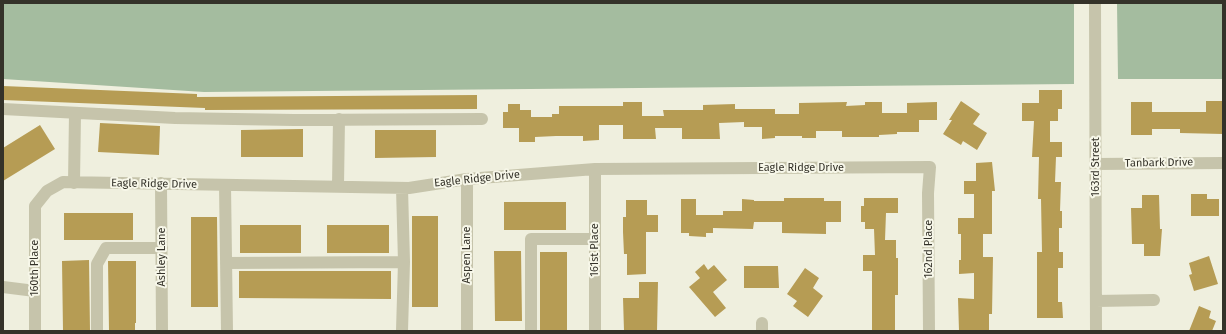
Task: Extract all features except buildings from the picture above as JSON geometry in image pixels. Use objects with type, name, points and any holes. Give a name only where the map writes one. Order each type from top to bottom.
[{"type":"street","name":"163rd Street","points":[[1095,3],[1096,331]]},
{"type":"street","points":[[3,109],[175,118],[339,120],[482,119]]},
{"type":"street","points":[[74,182],[75,113]]},
{"type":"street","points":[[338,186],[339,120]]},
{"type":"street","name":"Tanbark Drive","points":[[1096,164],[1223,163]]},
{"type":"street","name":"Eagle Ridge Drive","points":[[35,206],[47,191],[64,182],[409,188],[467,179],[594,169],[930,167]]},
{"type":"street","name":"162nd Place","points":[[929,331],[928,193],[930,167]]},
{"type":"street","name":"161st Place","points":[[594,169],[595,331]]},
{"type":"street","name":"Aspen Lane","points":[[467,179],[467,331]]},
{"type":"street","name":"Ashley Lane","points":[[161,184],[162,331]]},
{"type":"street","points":[[225,185],[227,331]]},
{"type":"street","points":[[402,188],[404,262],[402,331]]},
{"type":"street","name":"160th Place","points":[[35,206],[35,331]]},
{"type":"street","points":[[531,331],[531,240],[595,239]]},
{"type":"street","points":[[97,331],[97,264],[106,248],[162,248]]},
{"type":"street","points":[[226,263],[404,262]]},
{"type":"street","points":[[3,287],[35,292]]},
{"type":"street","points":[[1096,302],[1154,300]]},
{"type":"green space","points":[[3,3],[1074,3],[1074,84],[204,92],[3,79]]},
{"type":"green space","points":[[1117,3],[1223,3],[1223,79],[1118,79]]}]
